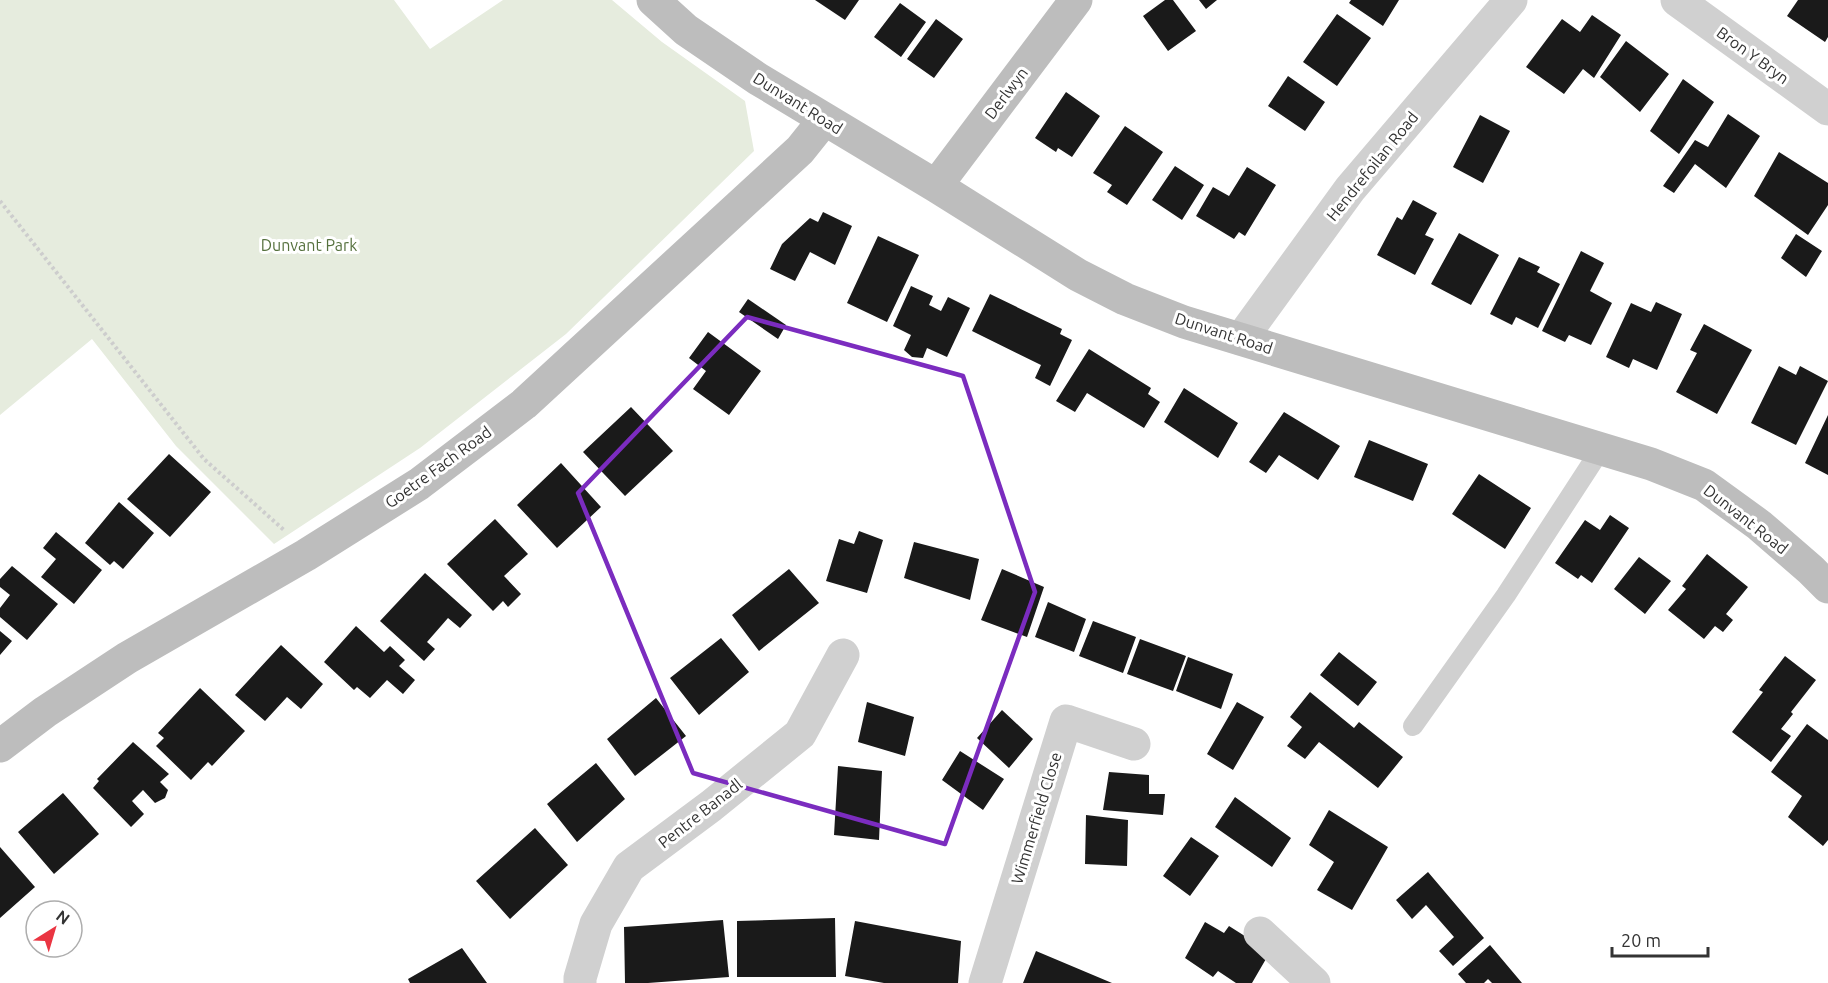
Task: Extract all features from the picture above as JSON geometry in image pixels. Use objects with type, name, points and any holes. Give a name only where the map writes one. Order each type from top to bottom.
[{"type":"street","name":"Dunvant Road","points":[[653,0],[686,30],[758,79],[1078,275],[1115,295],[1184,322],[1651,464],[1704,485],[1759,525],[1828,587]]},
{"type":"street","name":"Derlwyn","points":[[936,186],[1076,0]]},
{"type":"street","name":"Hendrefoilan Road","points":[[1241,339],[1350,189],[1510,0]]},
{"type":"street","name":"Bron Y Bryn","points":[[1677,0],[1828,109]]},
{"type":"street","name":"Goetre Fach Road","points":[[0,746],[45,712],[128,658],[306,555],[419,484],[524,404],[800,150],[824,120]]},
{"type":"street","name":"Pentre Banadl","points":[[580,983],[596,924],[629,867],[711,806],[800,734],[843,655]]},
{"type":"street","name":"Wimmerfield Close","points":[[985,983],[1066,722],[1134,744]]},
{"type":"street","points":[[1260,933],[1314,983]]},
{"type":"lane","points":[[1413,726],[1506,595],[1601,449]]},
{"type":"path","points":[[0,201],[204,459],[289,534],[306,555]]},
{"type":"highlighted area","points":[[747,317],[963,376],[1035,592],[945,844],[693,773],[578,493]]},
{"type":"green space","name":"Dunvant Park","points":[[0,0],[394,0],[430,49],[503,0],[612,0],[662,42],[745,101],[754,151],[566,334],[420,448],[274,544],[176,446],[92,339],[0,415]]},
{"type":"building","points":[[815,0],[859,0],[845,20]]},
{"type":"building","points":[[1165,0],[1173,0],[1196,31],[1168,51],[1143,16]]},
{"type":"building","points":[[1199,0],[1217,0],[1206,9]]},
{"type":"building","points":[[1351,0],[1399,0],[1383,26],[1349,3]]},
{"type":"building","points":[[1798,0],[1828,0],[1828,37],[1825,42],[1787,16]]},
{"type":"building","points":[[900,3],[926,22],[901,57],[874,37]]},
{"type":"building","points":[[1337,14],[1371,38],[1337,86],[1303,62]]},
{"type":"building","points":[[1592,15],[1621,35],[1594,78],[1583,69],[1564,94],[1526,67],[1562,19],[1580,32]]},
{"type":"building","points":[[936,19],[963,39],[934,78],[907,59]]},
{"type":"building","points":[[1626,41],[1669,74],[1640,112],[1600,77]]},
{"type":"building","points":[[1288,76],[1325,102],[1305,131],[1268,106]]},
{"type":"building","points":[[1683,79],[1714,102],[1679,154],[1650,131]]},
{"type":"building","points":[[1066,92],[1100,116],[1072,157],[1058,148],[1056,152],[1035,138]]},
{"type":"building","points":[[1728,114],[1760,136],[1726,188],[1695,164],[1674,193],[1663,186],[1695,140],[1708,147]]},
{"type":"building","points":[[1480,115],[1510,131],[1483,183],[1453,167]]},
{"type":"building","points":[[1125,126],[1163,152],[1127,205],[1107,192],[1112,185],[1093,173]]},
{"type":"building","points":[[1779,152],[1828,183],[1828,205],[1808,235],[1754,196]]},
{"type":"building","points":[[1175,166],[1204,185],[1182,220],[1152,200]]},
{"type":"building","points":[[1247,167],[1276,185],[1245,236],[1239,232],[1234,239],[1196,216],[1213,187],[1229,196]]},
{"type":"building","points":[[1413,200],[1437,213],[1425,235],[1434,239],[1415,275],[1377,255],[1397,217],[1402,220]]},
{"type":"building","points":[[823,212],[852,226],[835,265],[810,252],[795,281],[770,269],[782,244],[810,218],[818,222]]},
{"type":"building","points":[[1459,233],[1499,255],[1471,305],[1431,284]]},
{"type":"building","points":[[1796,234],[1822,251],[1806,277],[1781,258]]},
{"type":"building","points":[[878,236],[919,255],[887,322],[847,303]]},
{"type":"building","points":[[1581,251],[1604,263],[1590,291],[1612,303],[1591,345],[1569,335],[1565,342],[1542,331]]},
{"type":"building","points":[[1519,257],[1540,267],[1537,272],[1560,284],[1538,328],[1516,317],[1512,325],[1490,314]]},
{"type":"building","points":[[911,286],[933,296],[929,305],[941,311],[948,297],[970,308],[947,357],[927,348],[923,358],[912,357],[904,350],[911,335],[893,326]]},
{"type":"building","points":[[990,294],[1062,329],[1060,334],[1072,340],[1050,386],[1035,378],[1041,365],[972,331]]},
{"type":"building","points":[[748,299],[786,325],[778,339],[739,312]]},
{"type":"building","points":[[1656,302],[1682,314],[1657,370],[1633,359],[1629,368],[1606,357],[1631,303],[1651,312]]},
{"type":"building","points":[[1704,324],[1752,350],[1717,414],[1676,392],[1697,353],[1690,350]]},
{"type":"building","points":[[708,332],[761,371],[729,415],[693,389],[706,371],[689,358]]},
{"type":"building","points":[[1089,349],[1151,388],[1148,394],[1160,402],[1144,428],[1087,393],[1075,412],[1056,401]]},
{"type":"building","points":[[1779,366],[1796,375],[1800,366],[1828,381],[1796,445],[1751,423]]},
{"type":"building","points":[[1184,388],[1238,423],[1218,458],[1164,422]]},
{"type":"building","points":[[631,407],[673,451],[625,496],[583,452]]},
{"type":"building","points":[[1284,412],[1340,446],[1318,480],[1279,455],[1266,473],[1249,462]]},
{"type":"building","points":[[1828,415],[1828,475],[1805,463]]},
{"type":"building","points":[[1369,440],[1428,464],[1413,501],[1354,477]]},
{"type":"building","points":[[169,454],[211,492],[170,537],[127,499]]},
{"type":"building","points":[[561,463],[601,507],[557,548],[517,505]]},
{"type":"building","points":[[1479,474],[1531,508],[1505,549],[1452,514]]},
{"type":"building","points":[[119,502],[154,533],[123,569],[114,561],[110,565],[85,543]]},
{"type":"building","points":[[1610,515],[1629,528],[1592,583],[1581,575],[1578,579],[1555,563],[1585,520],[1600,530]]},
{"type":"building","points":[[495,519],[528,554],[504,576],[521,594],[508,607],[503,601],[493,611],[447,564]]},
{"type":"building","points":[[859,531],[883,540],[867,593],[826,581],[839,539],[854,544]]},
{"type":"building","points":[[56,532],[102,570],[74,604],[41,577],[56,559],[43,548]]},
{"type":"building","points":[[914,542],[979,559],[970,600],[904,578]]},
{"type":"building","points":[[1707,554],[1748,587],[1726,614],[1733,620],[1723,632],[1715,626],[1704,639],[1668,610],[1686,589],[1682,586]]},
{"type":"building","points":[[1639,557],[1671,581],[1645,614],[1614,589]]},
{"type":"building","points":[[12,566],[58,604],[27,640],[0,617],[0,608],[10,595],[0,587],[0,579]]},
{"type":"building","points":[[789,569],[819,603],[759,651],[732,615]]},
{"type":"building","points":[[1002,569],[1044,587],[1027,637],[981,620]]},
{"type":"building","points":[[425,573],[472,615],[460,628],[448,618],[427,642],[435,649],[424,661],[380,621]]},
{"type":"building","points":[[1048,602],[1086,619],[1074,652],[1035,637]]},
{"type":"building","points":[[1093,621],[1136,637],[1123,673],[1079,656]]},
{"type":"building","points":[[356,626],[384,652],[390,646],[405,660],[399,666],[415,680],[403,694],[387,680],[370,698],[357,687],[354,690],[324,662]]},
{"type":"building","points":[[0,631],[12,641],[0,655]]},
{"type":"building","points":[[721,638],[749,672],[699,715],[670,678]]},
{"type":"building","points":[[1140,639],[1186,656],[1173,691],[1127,674]]},
{"type":"building","points":[[281,645],[323,684],[301,709],[287,697],[265,721],[235,695]]},
{"type":"building","points":[[1339,652],[1377,682],[1358,706],[1320,675]]},
{"type":"building","points":[[1785,656],[1816,680],[1781,729],[1791,736],[1771,762],[1732,732],[1763,692],[1759,690]]},
{"type":"building","points":[[1188,657],[1233,674],[1221,709],[1176,691]]},
{"type":"building","points":[[200,688],[245,731],[212,766],[208,762],[191,780],[156,746],[164,738],[158,733]]},
{"type":"building","points":[[1310,692],[1354,728],[1359,722],[1403,757],[1378,788],[1319,742],[1305,759],[1287,746],[1302,727],[1290,717]]},
{"type":"building","points":[[656,698],[686,736],[635,776],[607,739]]},
{"type":"building","points":[[867,702],[914,717],[905,756],[858,742]]},
{"type":"building","points":[[1237,702],[1264,717],[1233,770],[1207,754]]},
{"type":"building","points":[[1002,710],[1033,739],[1009,768],[977,738]]},
{"type":"building","points":[[1807,724],[1828,740],[1828,840],[1823,846],[1788,817],[1802,796],[1771,772]]},
{"type":"building","points":[[133,742],[169,774],[160,782],[168,790],[165,798],[155,803],[143,790],[132,801],[144,814],[131,827],[93,788],[99,781],[97,779]]},
{"type":"building","points":[[960,751],[1004,779],[983,810],[942,780]]},
{"type":"building","points":[[596,763],[625,799],[577,842],[547,804]]},
{"type":"building","points":[[838,766],[882,771],[879,840],[834,835]]},
{"type":"building","points":[[1109,772],[1149,775],[1149,794],[1165,794],[1163,815],[1103,810]]},
{"type":"building","points":[[63,793],[99,834],[54,874],[18,832]]},
{"type":"building","points":[[1235,797],[1291,838],[1272,867],[1215,827]]},
{"type":"building","points":[[1329,810],[1388,847],[1352,910],[1317,890],[1334,862],[1309,845]]},
{"type":"building","points":[[1086,815],[1128,820],[1127,866],[1085,864]]},
{"type":"building","points":[[535,828],[568,865],[510,919],[476,881]]},
{"type":"building","points":[[1191,837],[1219,856],[1190,896],[1163,876]]},
{"type":"building","points":[[0,847],[35,887],[0,918]]},
{"type":"building","points":[[1428,872],[1484,938],[1453,966],[1439,951],[1454,937],[1426,905],[1412,919],[1396,900]]},
{"type":"building","points":[[835,918],[836,977],[737,977],[737,921]]},
{"type":"building","points":[[723,920],[729,977],[625,983],[624,927]]},
{"type":"building","points":[[855,921],[961,941],[958,983],[884,983],[845,976]]},
{"type":"building","points":[[1205,922],[1224,933],[1229,926],[1270,952],[1252,983],[1236,983],[1218,971],[1213,977],[1185,958]]},
{"type":"building","points":[[1490,945],[1522,983],[1492,983],[1488,979],[1484,983],[1466,983],[1458,974]]},
{"type":"building","points":[[462,948],[487,983],[410,983],[408,979]]},
{"type":"building","points":[[1036,951],[1112,983],[1023,983]]}]
